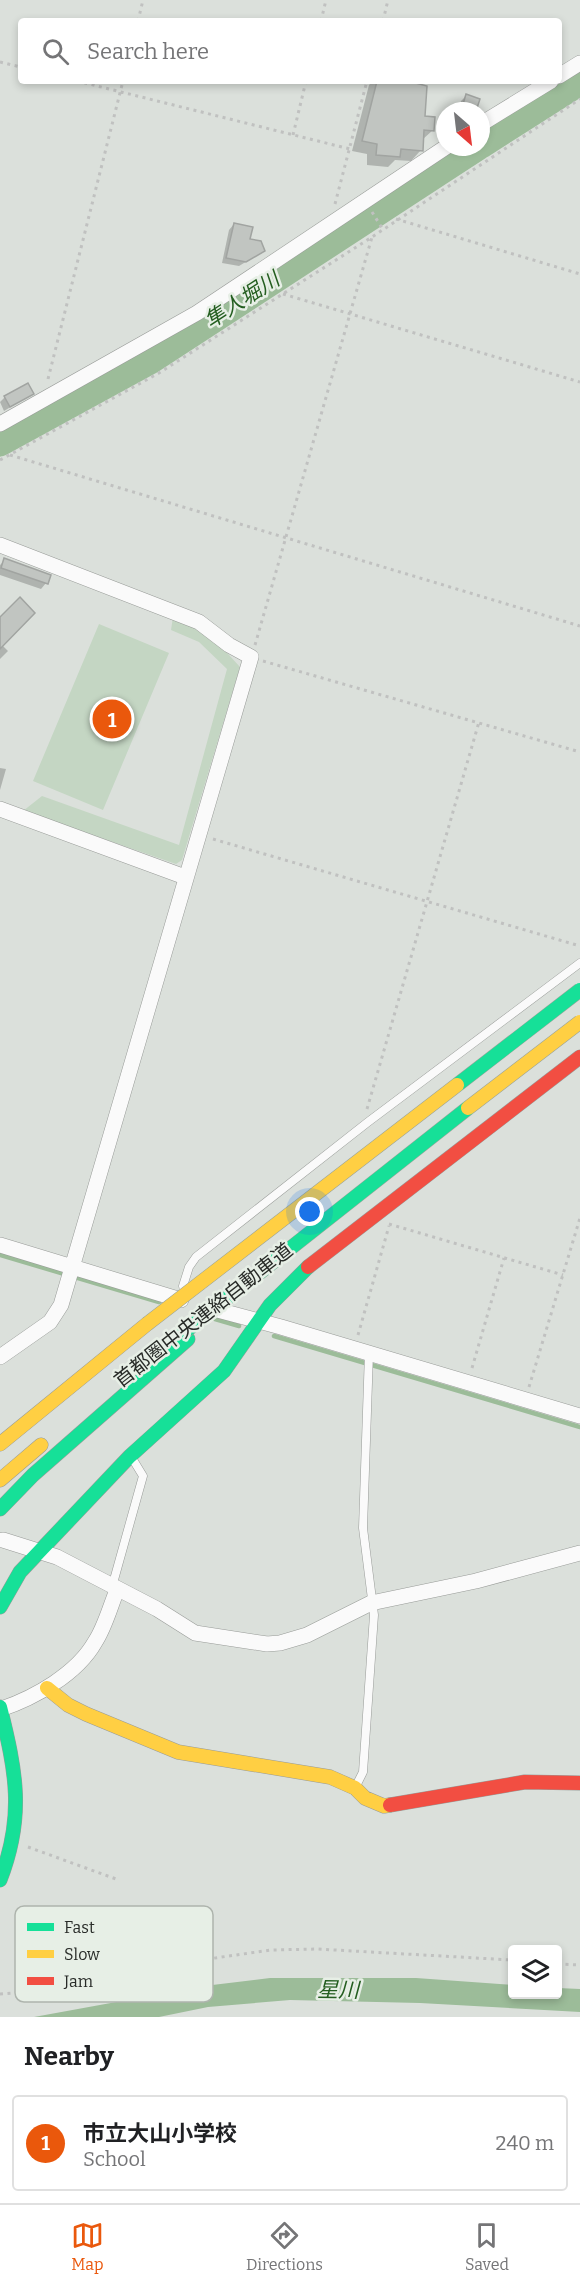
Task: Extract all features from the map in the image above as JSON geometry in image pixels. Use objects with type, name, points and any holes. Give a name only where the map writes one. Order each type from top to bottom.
[{"type":"main road","name":"首都圏中央連絡自動車道","points":[[0,1444],[147,1324],[580,990]]},
{"type":"main road","name":"首都圏中央連絡自動車道","points":[[121,1379],[185,1336],[335,1211],[580,1023]]},
{"type":"main road","points":[[0,1607],[13,1581],[39,1551],[130,1456],[224,1371],[283,1288],[379,1210],[580,1057]]},
{"type":"main road","points":[[0,1509],[33,1475],[185,1336]]},
{"type":"main road","points":[[0,1480],[48,1438]]},
{"type":"main road","points":[[47,1688],[68,1705],[86,1714],[178,1752],[330,1777],[355,1788],[373,1803],[394,1806],[473,1789],[525,1782],[580,1783]]},
{"type":"main road","points":[[0,1708],[18,1782],[19,1812],[15,1844],[0,1880]]},
{"type":"street","points":[[562,74],[580,63]]},
{"type":"street","points":[[490,118],[546,84]]},
{"type":"street","points":[[0,423],[197,313],[339,216],[436,153]]},
{"type":"street","points":[[0,544],[199,622],[229,645],[251,657],[197,834],[141,1036],[70,1266],[61,1305],[50,1322],[0,1357]]},
{"type":"street","points":[[0,809],[185,877]]},
{"type":"street","points":[[0,1245],[580,1416]]},
{"type":"street","points":[[3,1540],[57,1557],[157,1609],[195,1634],[267,1644],[307,1635],[371,1602],[476,1581],[580,1553]]},
{"type":"street","points":[[0,1708],[47,1688],[95,1642],[114,1588]]},
{"type":"lane","points":[[180,1299],[189,1267],[196,1257],[368,1122],[580,963]]},
{"type":"lane","points":[[572,969],[580,979]]},
{"type":"lane","points":[[368,1122],[388,1148]]},
{"type":"lane","points":[[395,1156],[416,1182]]},
{"type":"lane","points":[[355,1788],[363,1772],[374,1615],[363,1528],[361,1351]]},
{"type":"lane","points":[[114,1588],[143,1476],[130,1456]]},
{"type":"path","points":[[139,18],[143,0]]},
{"type":"path","points":[[322,18],[326,0]]},
{"type":"path","points":[[384,18],[388,0]]},
{"type":"path","points":[[0,62],[18,66]]},
{"type":"path","points":[[89,84],[350,149]]},
{"type":"path","points":[[50,397],[46,390],[122,84]]},
{"type":"path","points":[[293,135],[305,84]]},
{"type":"path","points":[[339,216],[334,209],[366,84]]},
{"type":"path","points":[[0,460],[159,373],[372,237],[580,99]]},
{"type":"path","points":[[396,219],[580,274]]},
{"type":"path","points":[[372,237],[251,657],[580,752]]},
{"type":"path","points":[[283,294],[580,382]]},
{"type":"path","points":[[10,455],[580,626]]},
{"type":"path","points":[[368,1122],[366,1113],[479,722]]},
{"type":"path","points":[[197,834],[580,946]]},
{"type":"path","points":[[379,1210],[389,1225],[563,1275]]},
{"type":"path","points":[[525,1400],[580,1218]]},
{"type":"path","points":[[361,1351],[389,1225]]},
{"type":"path","points":[[467,1383],[504,1258]]},
{"type":"path","points":[[15,1844],[39,1849],[116,1879]]},
{"type":"path","points":[[213,1959],[271,1950],[317,1949],[508,1960]]},
{"type":"path","points":[[562,1964],[580,1965]]},
{"type":"path","points":[[0,1994],[15,1993]]},
{"type":"shaded area","points":[[580,69],[580,79],[490,135],[490,126],[556,84],[562,84],[562,80]]},
{"type":"shaded area","points":[[580,88],[580,98],[490,155],[490,144]]},
{"type":"shaded area","points":[[444,156],[458,156],[375,208],[373,203]]},
{"type":"shaded area","points":[[472,156],[489,156],[386,221],[379,214]]},
{"type":"shaded area","points":[[363,209],[366,213],[168,345],[0,439],[0,431],[169,336]]},
{"type":"shaded area","points":[[370,219],[373,229],[171,362],[0,457],[0,447],[147,365]]},
{"type":"shaded area","points":[[173,617],[209,633],[240,667],[182,860],[176,864],[23,811],[42,796],[179,845],[227,669],[199,642],[171,630]]},
{"type":"shaded area","points":[[99,624],[169,653],[103,810],[33,781]]},
{"type":"water","name":"星川","points":[[270,1978],[416,1978],[508,1985],[508,1999],[562,1999],[562,1988],[580,1989],[580,2012],[420,2003],[290,2000],[208,2007],[159,2017],[34,2017],[116,2002],[213,2002],[213,1985]]},
{"type":"building","points":[[376,84],[427,86],[425,116],[435,117],[434,131],[424,130],[423,151],[401,149],[400,157],[376,155],[377,144],[362,141]]},
{"type":"building","points":[[466,94],[480,99],[479,102],[464,102]]},
{"type":"building","points":[[234,223],[253,227],[250,239],[261,241],[265,251],[246,262],[226,258]]},
{"type":"building","points":[[28,383],[34,394],[10,407],[4,396]]},
{"type":"building","points":[[4,558],[51,575],[48,584],[1,568]]},
{"type":"building","points":[[20,597],[35,613],[0,649],[0,617]]},
{"type":"waterway","name":"隼人堀川","points":[[490,139],[580,82]]},
{"type":"waterway","name":"隼人堀川","points":[[0,443],[150,361],[464,156]]},
{"type":"waterway","points":[[0,1255],[159,1302]]},
{"type":"waterway","points":[[215,1319],[239,1326]]},
{"type":"waterway","points":[[274,1336],[580,1427]]},
{"type":"traffic: fast","points":[[457,1085],[580,990]]},
{"type":"traffic: fast","points":[[183,1333],[468,1108]]},
{"type":"traffic: fast","points":[[0,1607],[20,1572],[130,1456],[224,1371],[270,1305],[308,1267]]},
{"type":"traffic: fast","points":[[0,1509],[33,1475],[188,1339]]},
{"type":"traffic: fast","points":[[0,1707],[14,1773],[15,1794],[13,1835],[0,1880]]},
{"type":"traffic: slow","points":[[468,1108],[580,1022]]},
{"type":"traffic: slow","points":[[147,1324],[457,1085]]},
{"type":"traffic: slow","points":[[0,1444],[147,1324]]},
{"type":"traffic: slow","points":[[0,1480],[41,1445]]},
{"type":"traffic: slow","points":[[47,1688],[68,1705],[86,1714],[178,1752],[330,1777],[355,1788],[365,1798],[384,1806],[390,1805]]},
{"type":"traffic: jam","points":[[308,1267],[580,1057]]},
{"type":"traffic: jam","points":[[390,1805],[525,1782],[580,1783]]},
{"type":"place","name":"市立大山小学校","points":[[112,719]]}]
